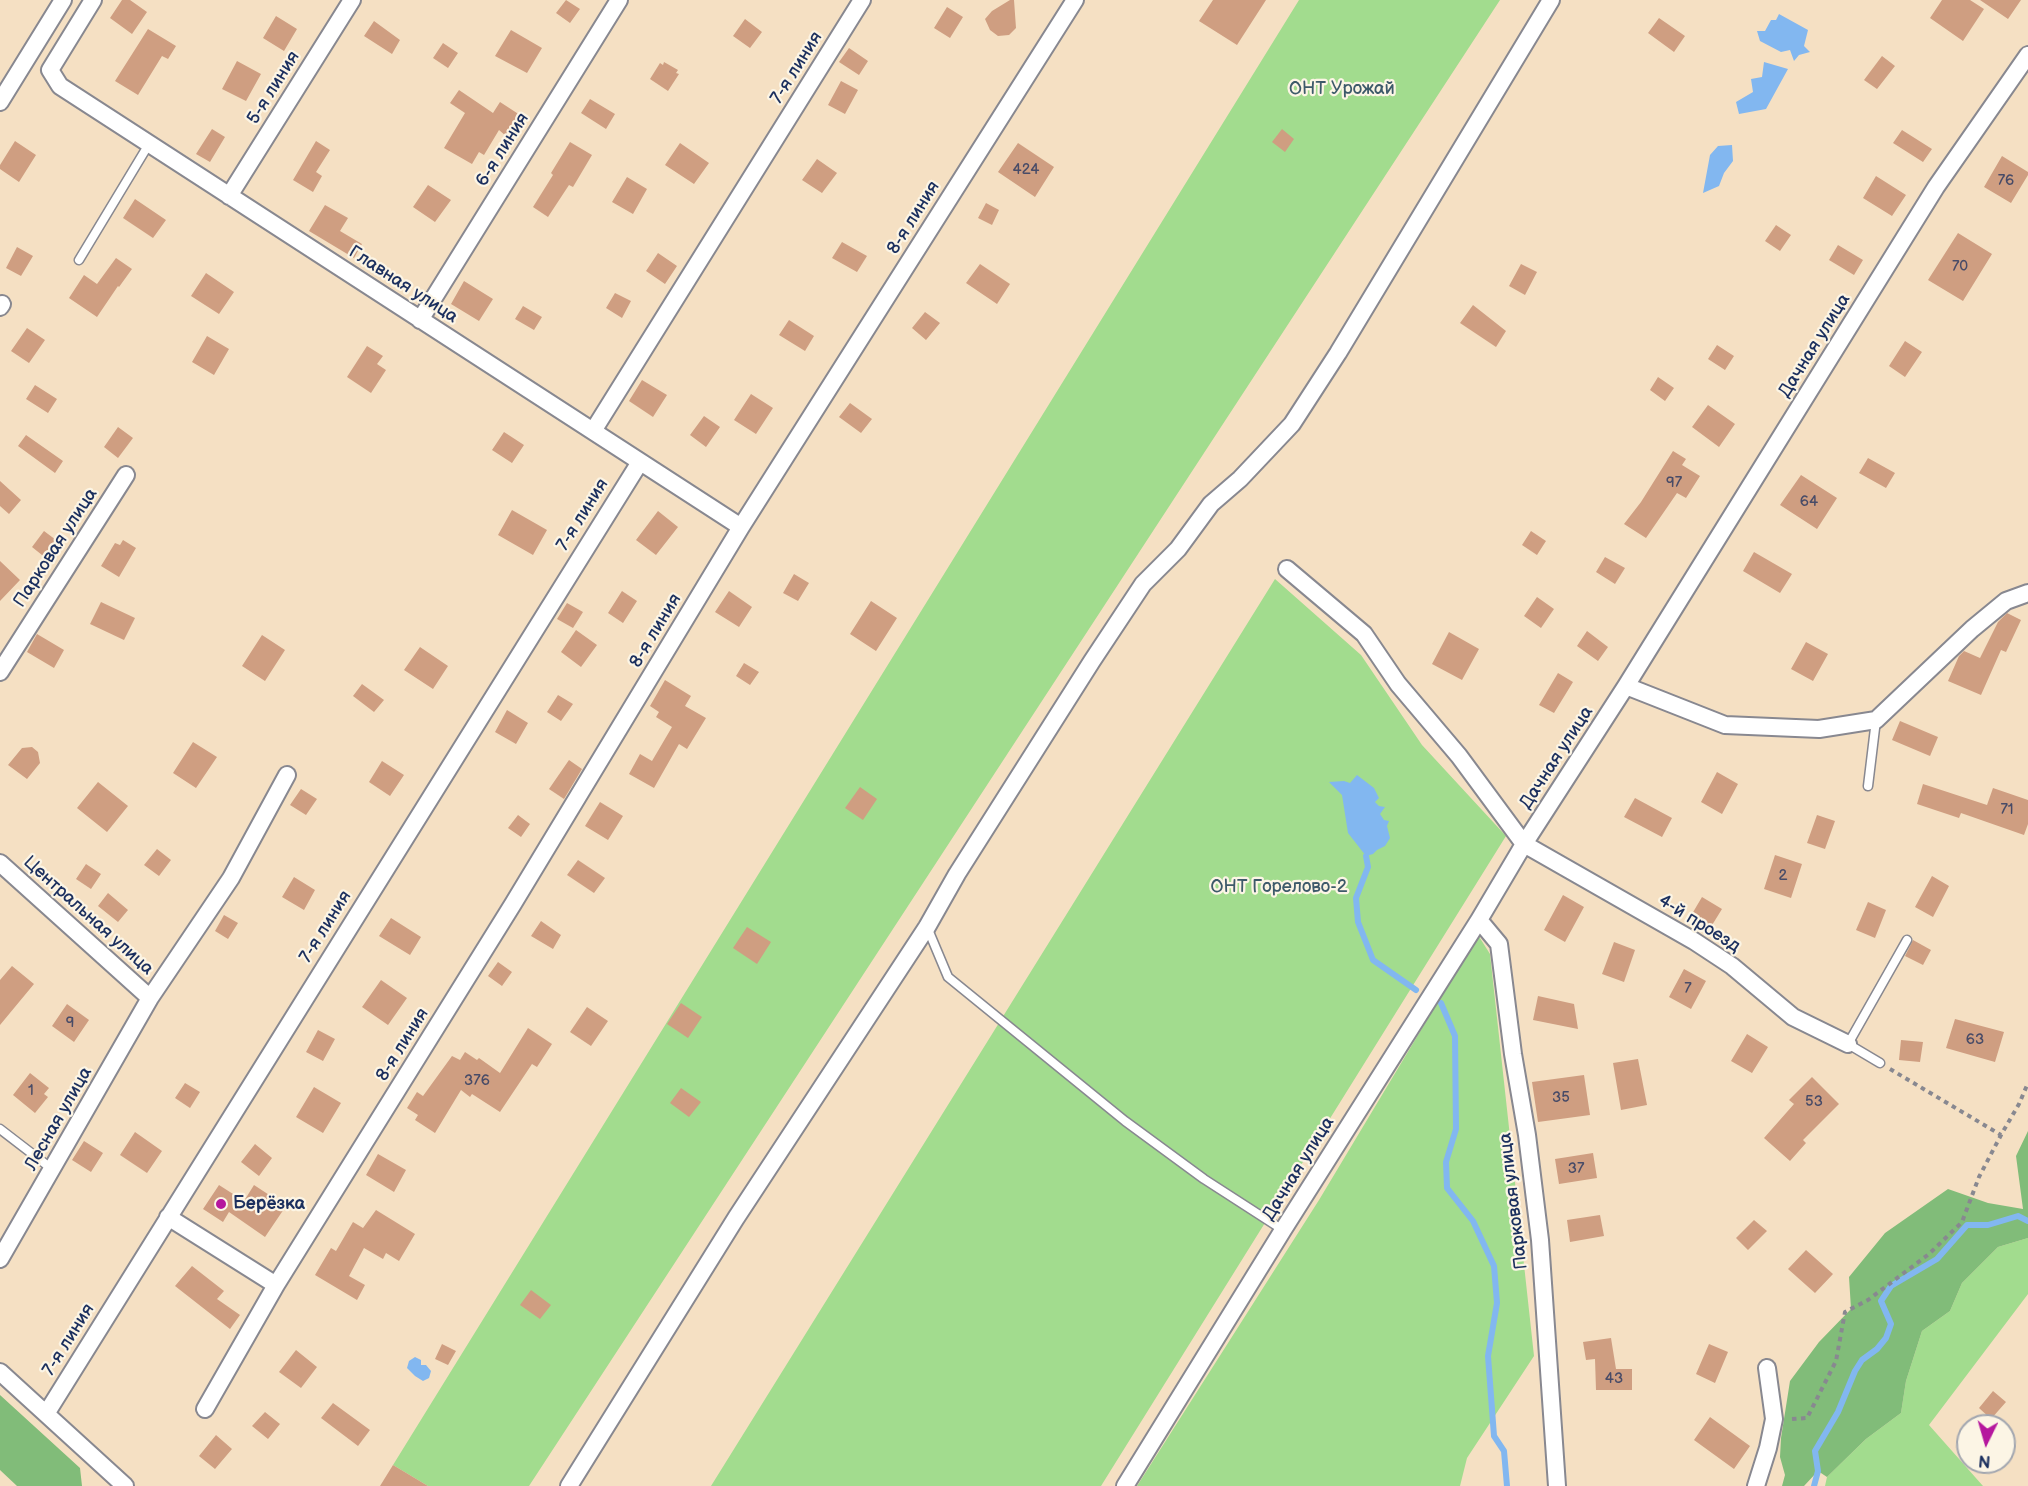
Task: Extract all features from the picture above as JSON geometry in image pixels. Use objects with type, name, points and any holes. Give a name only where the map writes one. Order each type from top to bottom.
[{"type":"street","points":[[0,102],[6,81],[63,0]]},
{"type":"street","name":"Главная улица","points":[[93,0],[50,70],[60,86],[741,527]]},
{"type":"street","name":"5-я линия","points":[[229,196],[352,0]]},
{"type":"street","name":"6-я линия","points":[[420,320],[619,0]]},
{"type":"street","name":"7-я линия","points":[[593,431],[862,0]]},
{"type":"street","name":"8-я линия","points":[[205,1409],[276,1285],[525,884],[741,527],[1075,0]]},
{"type":"street","points":[[569,1486],[736,1218],[927,927],[963,864],[1143,584],[1178,549],[1211,504],[1240,479],[1292,424],[1338,353],[1551,0]]},
{"type":"street","name":"Дачная улица","points":[[1125,1486],[1930,197],[2028,55]]},
{"type":"street","name":"7-я линия","points":[[46,1414],[640,462]]},
{"type":"street","name":"Парковая улица","points":[[0,672],[126,475]]},
{"type":"street","points":[[1287,569],[1364,634],[1398,684],[1459,756],[1524,844]]},
{"type":"street","points":[[1626,686],[1725,725],[1820,729],[1876,720],[1972,629],[2006,601],[2028,592]]},
{"type":"street","name":"Лесная улица","points":[[0,1259],[150,998],[231,878],[287,775]]},
{"type":"street","name":"4-й проезд","points":[[1524,844],[1694,941],[1732,966],[1793,1017],[1848,1044]]},
{"type":"street","name":"Центральная улица","points":[[0,863],[150,998]]},
{"type":"street","name":"Парковая улица","points":[[1479,920],[1499,944],[1513,1054],[1527,1135],[1540,1252],[1557,1486]]},
{"type":"street","points":[[168,1217],[276,1285]]},
{"type":"street","points":[[1756,1486],[1774,1419],[1767,1368]]},
{"type":"street","points":[[0,1372],[124,1486]]},
{"type":"lane","points":[[79,260],[149,144]]},
{"type":"lane","points":[[1868,786],[1876,720]]},
{"type":"lane","points":[[927,927],[948,977],[1125,1122],[1204,1179],[1283,1230]]},
{"type":"lane","points":[[1880,1063],[1848,1044],[1907,940]]},
{"type":"lane","points":[[0,1129],[52,1170]]},
{"type":"path","points":[[1880,1063],[2001,1135]]},
{"type":"path","points":[[1774,1419],[1807,1418],[1836,1361],[1845,1312],[1868,1300],[1929,1254],[1962,1222],[1979,1177],[2028,1083]]},
{"type":"green space","name":"ОНТ Урожай","points":[[1299,0],[1500,0],[529,1486],[428,1486],[393,1465]]},
{"type":"green space","name":"ОНТ Горелово-2","points":[[1275,579],[1361,655],[1422,745],[1506,836],[1101,1486],[711,1486]]},
{"type":"green space","points":[[1478,935],[1490,954],[1534,1356],[1467,1458],[1460,1486],[1137,1486],[1319,1200]]},
{"type":"green space","points":[[2028,1131],[2028,1238],[1998,1247],[1962,1283],[1950,1311],[1922,1331],[1906,1381],[1901,1413],[1866,1439],[1827,1477],[1818,1471],[1804,1486],[1782,1486],[1785,1475],[1780,1457],[1781,1438],[1790,1381],[1819,1342],[1851,1309],[1849,1277],[1885,1233],[1948,1189],[1988,1203],[2023,1209],[2016,1156]]},
{"type":"green space","points":[[2028,1238],[2028,1294],[1929,1425],[1956,1456],[1956,1474],[1972,1474],[1983,1486],[1825,1486],[1827,1477],[1866,1439],[1901,1413],[1906,1381],[1922,1331],[1950,1311],[1962,1283],[1998,1247]]},
{"type":"green space","points":[[0,1395],[80,1468],[82,1486],[17,1486],[0,1470]]},
{"type":"water","points":[[1779,14],[1808,30],[1804,46],[1810,52],[1799,55],[1794,61],[1790,50],[1781,52],[1760,41],[1757,31],[1765,31],[1771,20],[1776,20]]},
{"type":"water","points":[[1764,62],[1788,69],[1766,109],[1739,114],[1736,102],[1753,92],[1751,79],[1762,77]]},
{"type":"water","points":[[1732,145],[1733,161],[1724,173],[1719,186],[1703,193],[1710,155],[1718,146]]},
{"type":"water","points":[[1357,775],[1374,788],[1379,798],[1375,802],[1385,807],[1380,814],[1384,820],[1389,821],[1387,826],[1390,838],[1385,846],[1366,856],[1348,833],[1342,795],[1329,782],[1350,783]]},
{"type":"water","points":[[415,1357],[421,1360],[421,1365],[426,1365],[431,1371],[429,1378],[423,1381],[407,1368],[409,1361]]},
{"type":"building","points":[[122,0],[130,0],[147,12],[132,34],[110,18]]},
{"type":"building","points":[[566,0],[580,9],[570,23],[556,13]]},
{"type":"building","points":[[1014,0],[1016,28],[1009,35],[998,36],[990,30],[985,19],[992,11]]},
{"type":"building","points":[[1213,0],[1266,0],[1237,45],[1199,21]]},
{"type":"building","points":[[1942,0],[1970,0],[1984,9],[1963,41],[1930,18]]},
{"type":"building","points":[[1980,0],[2021,0],[2008,19]]},
{"type":"building","points":[[947,7],[963,17],[950,38],[934,28]]},
{"type":"building","points":[[276,16],[297,29],[284,51],[263,38]]},
{"type":"building","points":[[1659,18],[1685,36],[1674,52],[1648,33]]},
{"type":"building","points":[[745,19],[762,32],[750,48],[733,36]]},
{"type":"building","points":[[374,21],[400,40],[392,54],[364,36]]},
{"type":"building","points":[[148,29],[176,46],[168,59],[162,56],[138,95],[115,81]]},
{"type":"building","points":[[511,30],[542,48],[527,73],[495,56]]},
{"type":"building","points":[[443,43],[458,53],[448,68],[433,58]]},
{"type":"building","points":[[849,48],[868,61],[859,75],[839,62]]},
{"type":"building","points":[[1882,56],[1895,66],[1877,89],[1864,80]]},
{"type":"building","points":[[237,61],[261,74],[246,101],[222,89]]},
{"type":"building","points":[[664,62],[678,70],[676,73],[679,74],[668,91],[650,79],[660,63],[663,65]]},
{"type":"building","points":[[841,81],[858,90],[845,114],[828,105]]},
{"type":"building","points":[[459,90],[493,113],[500,102],[520,115],[506,136],[499,130],[484,155],[479,152],[472,164],[444,148],[465,113],[450,103]]},
{"type":"building","points":[[590,99],[615,114],[606,129],[581,113]]},
{"type":"building","points":[[212,129],[225,137],[210,162],[196,154]]},
{"type":"building","points":[[1282,129],[1294,139],[1285,152],[1272,142]]},
{"type":"building","points":[[1902,130],[1932,149],[1923,162],[1893,143]]},
{"type":"building","points":[[15,141],[36,155],[19,182],[0,169],[0,165]]},
{"type":"building","points":[[316,141],[330,150],[316,172],[322,176],[313,192],[293,180]]},
{"type":"building","points":[[570,142],[592,155],[573,187],[569,185],[548,217],[533,207]]},
{"type":"building","points":[[680,143],[709,163],[694,184],[665,165]]},
{"type":"building","points":[[1018,143],[1054,167],[1035,197],[998,172]]},
{"type":"building","points":[[2002,156],[2028,172],[2011,203],[1984,187]]},
{"type":"building","points":[[817,159],[837,173],[822,193],[802,180]]},
{"type":"building","points":[[1876,176],[1906,195],[1892,216],[1863,198]]},
{"type":"building","points":[[627,177],[647,189],[633,214],[612,202]]},
{"type":"building","points":[[428,185],[451,200],[435,222],[413,207]]},
{"type":"building","points":[[135,199],[166,220],[153,238],[123,218]]},
{"type":"building","points":[[986,203],[999,210],[992,225],[978,218]]},
{"type":"building","points":[[325,205],[348,218],[340,231],[362,244],[354,258],[309,231]]},
{"type":"building","points":[[1776,225],[1791,235],[1780,251],[1765,241]]},
{"type":"building","points":[[1958,233],[1992,254],[1963,301],[1928,280]]},
{"type":"building","points":[[842,242],[867,256],[857,272],[832,258]]},
{"type":"building","points":[[1838,245],[1863,260],[1854,275],[1829,260]]},
{"type":"building","points":[[17,247],[33,256],[21,276],[6,268]]},
{"type":"building","points":[[658,253],[677,266],[665,284],[646,271]]},
{"type":"building","points":[[116,258],[132,269],[97,317],[69,298],[84,275],[97,284]]},
{"type":"building","points":[[980,264],[1010,284],[997,304],[966,283]]},
{"type":"building","points":[[1521,264],[1537,272],[1525,295],[1509,286]]},
{"type":"building","points":[[206,273],[234,292],[219,314],[191,296]]},
{"type":"building","points":[[464,281],[493,299],[479,321],[451,304]]},
{"type":"building","points":[[615,293],[631,301],[622,318],[606,308]]},
{"type":"building","points":[[1473,305],[1506,331],[1496,347],[1460,323]]},
{"type":"building","points":[[523,306],[542,317],[534,330],[515,319]]},
{"type":"building","points":[[925,312],[940,323],[926,340],[912,328]]},
{"type":"building","points":[[789,320],[814,336],[805,351],[779,335]]},
{"type":"building","points":[[27,328],[45,340],[29,363],[11,351]]},
{"type":"building","points":[[207,336],[229,349],[214,375],[192,362]]},
{"type":"building","points":[[1905,341],[1922,352],[1905,377],[1889,366]]},
{"type":"building","points":[[1717,345],[1734,356],[1725,370],[1708,359]]},
{"type":"building","points":[[367,346],[383,356],[377,364],[386,370],[371,393],[347,377]]},
{"type":"building","points":[[1658,377],[1674,388],[1665,401],[1650,390]]},
{"type":"building","points":[[642,380],[667,395],[653,417],[629,401]]},
{"type":"building","points":[[35,385],[57,399],[48,413],[26,399]]},
{"type":"building","points":[[751,394],[773,408],[756,434],[734,420]]},
{"type":"building","points":[[850,403],[872,419],[861,433],[839,417]]},
{"type":"building","points":[[1708,405],[1735,424],[1719,447],[1692,427]]},
{"type":"building","points":[[704,416],[720,427],[706,447],[690,435]]},
{"type":"building","points":[[118,427],[133,438],[118,458],[104,447]]},
{"type":"building","points":[[504,432],[524,445],[512,463],[492,450]]},
{"type":"building","points":[[26,435],[63,461],[55,473],[18,446]]},
{"type":"building","points":[[1673,451],[1686,459],[1682,465],[1700,476],[1686,498],[1677,493],[1646,538],[1624,524],[1641,502]]},
{"type":"building","points":[[1868,458],[1895,473],[1886,488],[1859,473]]},
{"type":"building","points":[[1801,475],[1837,498],[1817,529],[1780,505]]},
{"type":"building","points":[[0,481],[21,500],[9,514],[0,506]]},
{"type":"building","points":[[512,510],[547,530],[533,555],[498,535]]},
{"type":"building","points":[[658,511],[678,527],[656,555],[636,540]]},
{"type":"building","points":[[44,531],[60,543],[47,559],[32,547]]},
{"type":"building","points":[[1531,531],[1546,541],[1537,555],[1522,545]]},
{"type":"building","points":[[123,540],[136,548],[119,577],[101,566],[115,543],[120,545]]},
{"type":"building","points":[[1754,552],[1792,574],[1780,593],[1743,571]]},
{"type":"building","points":[[1605,557],[1625,568],[1615,584],[1596,572]]},
{"type":"building","points":[[0,561],[20,580],[0,601]]},
{"type":"building","points":[[794,574],[809,583],[798,601],[783,593]]},
{"type":"building","points":[[622,591],[637,601],[623,623],[608,613]]},
{"type":"building","points":[[729,591],[752,607],[739,627],[715,612]]},
{"type":"building","points":[[1537,597],[1554,609],[1541,628],[1524,616]]},
{"type":"building","points":[[871,601],[897,618],[876,651],[850,634]]},
{"type":"building","points":[[101,602],[135,618],[124,640],[90,624]]},
{"type":"building","points":[[567,603],[583,612],[573,628],[557,619]]},
{"type":"building","points":[[2007,613],[2021,620],[2006,652],[2001,650],[1981,695],[1948,681],[1959,656],[1964,651],[1980,658],[1998,622]]},
{"type":"building","points":[[576,630],[597,645],[581,667],[561,652]]},
{"type":"building","points":[[1587,631],[1608,647],[1598,661],[1577,646]]},
{"type":"building","points":[[1449,632],[1479,649],[1462,680],[1432,664]]},
{"type":"building","points":[[37,634],[64,650],[54,668],[27,652]]},
{"type":"building","points":[[262,635],[285,650],[265,681],[242,666]]},
{"type":"building","points":[[1806,642],[1828,654],[1813,681],[1791,669]]},
{"type":"building","points":[[420,647],[448,666],[433,689],[404,670]]},
{"type":"building","points":[[744,663],[759,672],[750,685],[736,676]]},
{"type":"building","points":[[1558,673],[1573,682],[1554,713],[1539,705]]},
{"type":"building","points":[[665,680],[691,696],[685,706],[706,718],[687,749],[679,744],[654,788],[629,774],[640,754],[652,761],[672,727],[656,717],[659,712],[650,706]]},
{"type":"building","points":[[362,684],[384,700],[374,712],[353,696]]},
{"type":"building","points":[[558,695],[573,704],[561,721],[547,712]]},
{"type":"building","points":[[507,710],[528,723],[516,744],[495,732]]},
{"type":"building","points":[[1900,721],[1938,737],[1930,756],[1892,740]]},
{"type":"building","points":[[193,742],[217,757],[196,788],[173,773]]},
{"type":"building","points":[[32,747],[38,752],[40,763],[27,779],[8,765],[22,748]]},
{"type":"building","points":[[569,760],[582,769],[564,799],[549,789]]},
{"type":"building","points":[[382,761],[404,775],[390,796],[369,782]]},
{"type":"building","points":[[1717,772],[1738,784],[1722,814],[1701,802]]},
{"type":"building","points":[[98,782],[128,806],[107,832],[77,808]]},
{"type":"building","points":[[1923,784],[1987,805],[1993,788],[2028,800],[2028,824],[2024,835],[1961,813],[1959,818],[1917,804]]},
{"type":"building","points":[[860,787],[877,799],[863,820],[845,808]]},
{"type":"building","points":[[301,789],[317,799],[306,815],[290,805]]},
{"type":"building","points":[[1635,798],[1672,818],[1662,837],[1624,817]]},
{"type":"building","points":[[600,802],[623,816],[608,840],[585,826]]},
{"type":"building","points":[[518,815],[530,824],[521,837],[508,828]]},
{"type":"building","points":[[1817,815],[1835,821],[1825,849],[1807,843]]},
{"type":"building","points":[[157,849],[171,860],[159,876],[144,865]]},
{"type":"building","points":[[1775,855],[1802,864],[1791,898],[1764,889]]},
{"type":"building","points":[[578,860],[605,878],[594,893],[567,875]]},
{"type":"building","points":[[86,864],[101,874],[91,889],[76,879]]},
{"type":"building","points":[[1932,876],[1949,886],[1933,917],[1915,907]]},
{"type":"building","points":[[294,877],[315,890],[304,910],[282,897]]},
{"type":"building","points":[[108,893],[128,910],[118,922],[98,906]]},
{"type":"building","points":[[1563,895],[1584,907],[1565,942],[1544,930]]},
{"type":"building","points":[[1702,897],[1722,909],[1709,930],[1689,919]]},
{"type":"building","points":[[1868,902],[1886,910],[1875,938],[1856,930]]},
{"type":"building","points":[[224,915],[238,923],[228,939],[215,931]]},
{"type":"building","points":[[391,918],[421,937],[410,955],[379,936]]},
{"type":"building","points":[[541,921],[561,935],[553,949],[531,936]]},
{"type":"building","points":[[747,927],[771,942],[757,964],[733,948]]},
{"type":"building","points":[[1913,940],[1931,950],[1923,965],[1905,956]]},
{"type":"building","points":[[1614,942],[1635,950],[1624,982],[1602,974]]},
{"type":"building","points":[[498,962],[512,972],[502,986],[488,976]]},
{"type":"building","points":[[12,966],[34,984],[0,1025],[0,980]]},
{"type":"building","points":[[1684,969],[1706,981],[1691,1009],[1669,997]]},
{"type":"building","points":[[381,980],[407,998],[388,1025],[362,1007]]},
{"type":"building","points":[[1538,996],[1574,1004],[1578,1029],[1533,1020]]},
{"type":"building","points":[[681,1003],[702,1017],[688,1038],[667,1024]]},
{"type":"building","points":[[67,1004],[89,1020],[74,1042],[52,1026]]},
{"type":"building","points":[[587,1007],[608,1021],[591,1046],[570,1032]]},
{"type":"building","points":[[1955,1019],[2004,1032],[1995,1062],[1946,1048]]},
{"type":"building","points":[[528,1028],[552,1044],[537,1067],[532,1064],[500,1112],[472,1094],[470,1097],[461,1090],[435,1133],[415,1120],[418,1115],[407,1108],[417,1092],[423,1096],[452,1056],[460,1060],[465,1052],[477,1060],[479,1058],[500,1073]]},
{"type":"building","points":[[318,1030],[335,1039],[323,1061],[306,1052]]},
{"type":"building","points":[[1747,1034],[1768,1047],[1752,1073],[1731,1061]]},
{"type":"building","points":[[1901,1040],[1923,1042],[1920,1062],[1899,1060]]},
{"type":"building","points":[[1638,1059],[1647,1105],[1621,1110],[1613,1063]]},
{"type":"building","points":[[30,1073],[49,1088],[44,1094],[48,1097],[35,1113],[13,1095]]},
{"type":"building","points":[[1584,1075],[1590,1115],[1538,1122],[1532,1082]]},
{"type":"building","points":[[1812,1077],[1839,1104],[1803,1140],[1806,1143],[1790,1161],[1764,1138],[1794,1104],[1789,1100]]},
{"type":"building","points":[[185,1083],[200,1092],[190,1108],[175,1098]]},
{"type":"building","points":[[314,1087],[341,1103],[323,1133],[296,1117]]},
{"type":"building","points":[[681,1088],[701,1102],[689,1117],[670,1103]]},
{"type":"building","points":[[135,1132],[162,1151],[147,1173],[120,1155]]},
{"type":"building","points":[[84,1141],[103,1153],[91,1172],[72,1160]]},
{"type":"building","points":[[255,1144],[272,1158],[259,1176],[241,1162]]},
{"type":"building","points":[[1593,1153],[1597,1178],[1559,1184],[1555,1159]]},
{"type":"building","points":[[378,1154],[406,1170],[394,1192],[366,1175]]},
{"type":"building","points":[[219,1185],[244,1201],[254,1185],[286,1206],[265,1237],[229,1212],[223,1222],[203,1209]]},
{"type":"building","points":[[376,1210],[415,1234],[399,1261],[386,1253],[383,1259],[364,1248],[349,1276],[365,1285],[357,1300],[315,1275],[331,1248],[336,1251],[353,1222],[363,1228]]},
{"type":"building","points":[[1600,1215],[1604,1236],[1570,1242],[1567,1220]]},
{"type":"building","points":[[1754,1220],[1767,1231],[1748,1250],[1736,1238]]},
{"type":"building","points":[[1806,1250],[1833,1274],[1815,1293],[1788,1269]]},
{"type":"building","points":[[192,1266],[224,1291],[217,1299],[240,1315],[230,1329],[175,1286]]},
{"type":"building","points":[[531,1290],[551,1305],[540,1319],[520,1305]]},
{"type":"building","points":[[1611,1338],[1616,1369],[1632,1369],[1632,1390],[1596,1390],[1595,1359],[1586,1360],[1583,1342]]},
{"type":"building","points":[[442,1344],[456,1351],[448,1365],[435,1359]]},
{"type":"building","points":[[1709,1344],[1728,1352],[1715,1383],[1696,1374]]},
{"type":"building","points":[[296,1350],[317,1367],[301,1388],[279,1372]]},
{"type":"building","points":[[1993,1391],[2006,1402],[1995,1414],[1986,1414],[1979,1408]]},
{"type":"building","points":[[333,1403],[370,1430],[358,1446],[321,1418]]},
{"type":"building","points":[[265,1412],[280,1424],[268,1439],[252,1426]]},
{"type":"building","points":[[1710,1417],[1750,1446],[1734,1469],[1694,1440]]},
{"type":"building","points":[[216,1435],[232,1449],[215,1469],[199,1456]]},
{"type":"building","points":[[393,1465],[428,1486],[380,1486]]},
{"type":"waterway","points":[[1366,856],[1368,867],[1356,898],[1358,922],[1373,960],[1416,990]]},
{"type":"waterway","points":[[1441,1003],[1455,1036],[1456,1129],[1446,1162],[1447,1188],[1473,1221],[1494,1266],[1497,1303],[1488,1356],[1494,1436],[1504,1451],[1507,1486]]},
{"type":"waterway","points":[[1814,1486],[1818,1471],[1815,1451],[1838,1412],[1855,1371],[1862,1360],[1877,1349],[1886,1338],[1891,1324],[1881,1301],[1891,1286],[1937,1259],[1967,1225],[1988,1225],[2018,1216],[2028,1221]]},
{"type":"place","name":"Берёзка","points":[[221,1204]]}]
